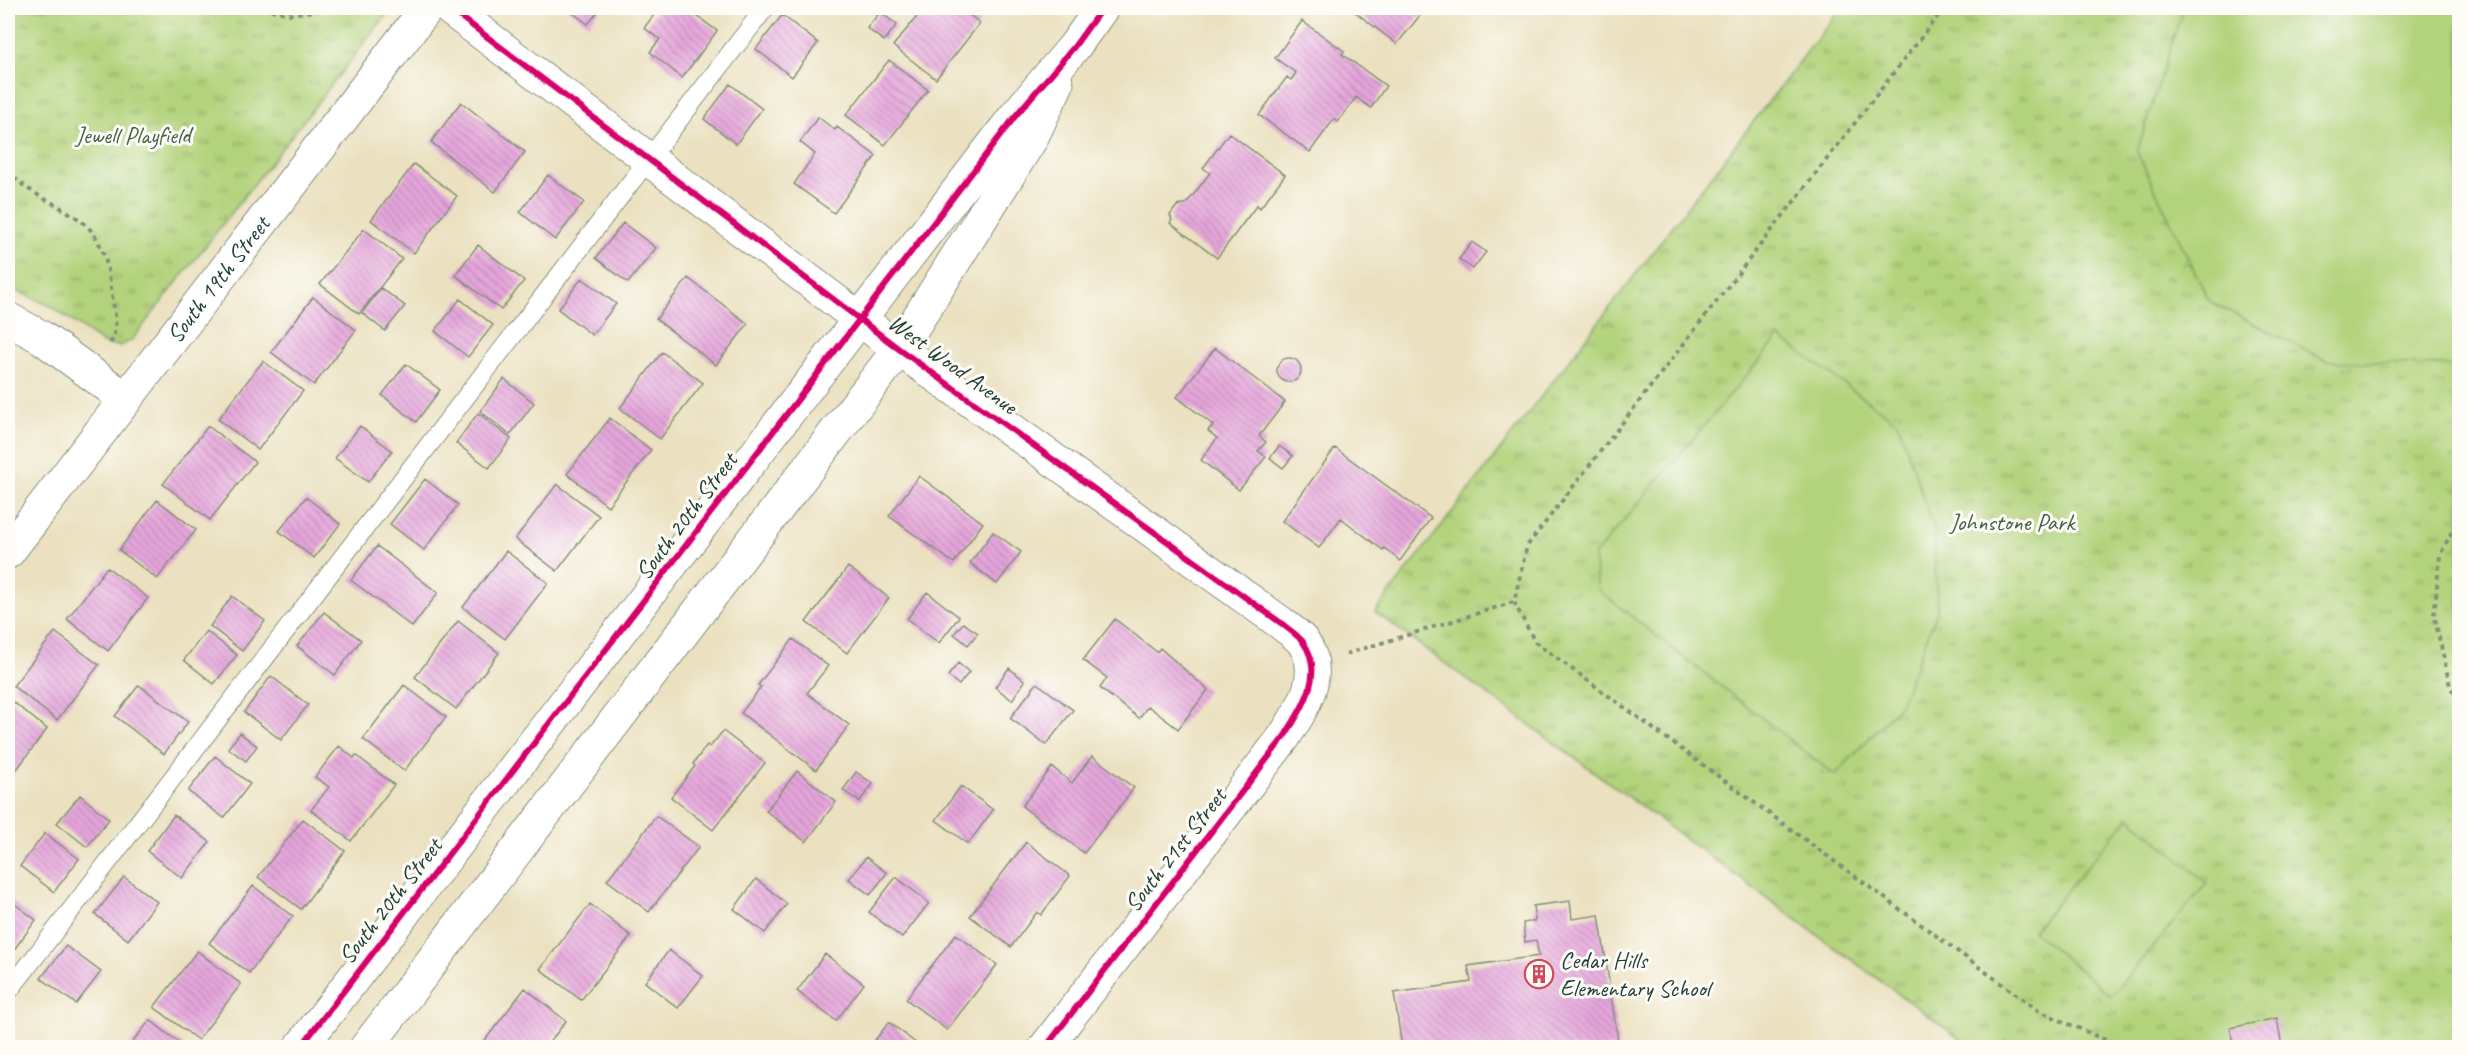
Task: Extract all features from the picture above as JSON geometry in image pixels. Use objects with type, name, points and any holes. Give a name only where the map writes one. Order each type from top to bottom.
[{"type":"street","name":"South 19th Street","points":[[8,552],[427,8]]},
{"type":"street","name":"West Wood Avenue","points":[[449,8],[899,349],[1281,623],[1303,642],[1314,665]]},
{"type":"street","name":"South 20th Street","points":[[300,1047],[1017,114],[1074,47],[1102,8]]},
{"type":"street","name":"South 20th Street","points":[[366,1047],[899,349],[1030,139],[1074,47]]},
{"type":"street","points":[[8,318],[41,336],[126,399]]},
{"type":"street","name":"South 21st Street","points":[[1045,1047],[1284,737],[1310,692],[1314,665]]},
{"type":"lane","points":[[8,992],[765,8]]},
{"type":"path","points":[[262,8],[290,14],[340,8]]},
{"type":"path","points":[[1944,8],[1527,546],[1514,602],[1535,642],[2039,1011],[2124,1047]]},
{"type":"path","points":[[8,171],[16,181],[80,220],[92,232],[108,268],[117,330],[107,350]]},
{"type":"path","points":[[2460,516],[2440,555],[2434,615],[2450,686],[2460,703]]},
{"type":"path","points":[[1314,665],[1514,602]]},
{"type":"green space","name":"Jewell Playfield","points":[[8,8],[390,8],[390,10],[132,340],[120,346],[105,344],[49,305],[8,287]]},
{"type":"green space","name":"Johnstone Park","points":[[1841,8],[2459,8],[2459,1047],[1971,1047],[1375,612]]},
{"type":"green space","points":[[2183,8],[2459,8],[2459,366],[2327,361],[2209,301],[2137,152]]},
{"type":"green space","points":[[1779,337],[1898,423],[1934,529],[1937,612],[1900,705],[1835,775],[1598,590],[1594,556]]},
{"type":"green space","points":[[2129,817],[2207,883],[2111,996],[2033,931]]},
{"type":"building","points":[[566,8],[601,8],[588,24]]},
{"type":"building","points":[[659,8],[686,8],[717,31],[682,78],[650,52],[660,39],[644,28]]},
{"type":"building","points":[[924,8],[960,8],[980,23],[936,79],[893,46]]},
{"type":"building","points":[[1350,8],[1426,8],[1397,44]]},
{"type":"building","points":[[1477,8],[1497,8],[1497,14],[1476,11]]},
{"type":"building","points":[[880,12],[897,25],[884,41],[867,28]]},
{"type":"building","points":[[782,15],[818,43],[792,77],[756,49]]},
{"type":"building","points":[[1302,21],[1344,51],[1342,54],[1386,86],[1371,108],[1356,97],[1338,122],[1334,119],[1310,152],[1259,115],[1287,77],[1291,80],[1296,73],[1275,58]]},
{"type":"building","points":[[889,60],[928,90],[885,145],[846,115]]},
{"type":"building","points":[[730,84],[762,109],[736,144],[704,119]]},
{"type":"building","points":[[461,102],[525,152],[495,192],[431,142]]},
{"type":"building","points":[[818,117],[835,130],[837,127],[876,156],[834,213],[794,184],[815,154],[800,142]]},
{"type":"building","points":[[1229,133],[1285,175],[1260,208],[1257,205],[1217,258],[1170,223],[1172,220],[1170,215],[1177,206],[1187,203],[1210,173],[1203,168]]},
{"type":"building","points":[[414,164],[457,196],[414,253],[371,220]]},
{"type":"building","points":[[548,175],[584,202],[555,240],[520,212]]},
{"type":"building","points":[[623,223],[656,248],[628,283],[596,258]]},
{"type":"building","points":[[364,229],[402,259],[359,314],[320,284]]},
{"type":"building","points":[[1472,242],[1486,252],[1473,269],[1459,259]]},
{"type":"building","points":[[478,245],[524,281],[501,310],[455,275]]},
{"type":"building","points":[[582,278],[616,304],[592,335],[558,309]]},
{"type":"building","points":[[688,278],[748,324],[716,365],[656,319]]},
{"type":"building","points":[[381,288],[405,306],[385,331],[362,313]]},
{"type":"building","points":[[313,297],[356,330],[314,385],[271,352]]},
{"type":"building","points":[[460,299],[493,325],[468,357],[435,331]]},
{"type":"building","points":[[1215,348],[1285,402],[1259,436],[1266,442],[1258,451],[1266,457],[1239,490],[1201,460],[1217,438],[1208,431],[1213,425],[1177,397]]},
{"type":"building","points":[[662,352],[703,383],[660,439],[620,408]]},
{"type":"building","points":[[1289,358],[1298,361],[1301,370],[1298,379],[1289,382],[1280,379],[1277,370],[1280,361]]},
{"type":"building","points":[[263,361],[303,391],[258,450],[218,419]]},
{"type":"building","points":[[406,364],[440,390],[416,422],[382,395]]},
{"type":"building","points":[[504,379],[534,403],[510,435],[480,411]]},
{"type":"building","points":[[478,413],[511,439],[489,468],[456,443]]},
{"type":"building","points":[[610,418],[651,450],[608,506],[567,474]]},
{"type":"building","points":[[208,426],[255,462],[210,520],[163,484]]},
{"type":"building","points":[[360,426],[392,451],[368,482],[335,458]]},
{"type":"building","points":[[1279,446],[1293,456],[1283,468],[1270,458]]},
{"type":"building","points":[[1335,448],[1431,518],[1400,561],[1341,518],[1319,548],[1282,521]]},
{"type":"building","points":[[919,476],[983,523],[954,563],[889,516]]},
{"type":"building","points":[[425,479],[458,505],[424,550],[390,524]]},
{"type":"building","points":[[557,484],[599,516],[557,571],[515,539]]},
{"type":"building","points":[[306,497],[340,524],[314,558],[279,531]]},
{"type":"building","points":[[157,500],[196,530],[157,579],[119,550]]},
{"type":"building","points":[[993,532],[1021,552],[997,584],[970,563]]},
{"type":"building","points":[[377,546],[438,593],[412,627],[351,580]]},
{"type":"building","points":[[506,551],[548,583],[505,639],[463,607]]},
{"type":"building","points":[[107,567],[148,598],[108,651],[67,619]]},
{"type":"building","points":[[848,567],[889,598],[847,653],[806,622]]},
{"type":"building","points":[[927,592],[959,617],[939,643],[907,619]]},
{"type":"building","points":[[232,596],[265,621],[242,651],[210,626]]},
{"type":"building","points":[[324,612],[361,640],[335,675],[297,646]]},
{"type":"building","points":[[1115,619],[1157,652],[1160,648],[1208,690],[1178,729],[1148,706],[1139,718],[1100,688],[1107,678],[1083,660]]},
{"type":"building","points":[[458,621],[499,653],[456,709],[415,677]]},
{"type":"building","points":[[963,623],[978,633],[968,645],[954,634]]},
{"type":"building","points":[[206,631],[237,655],[214,684],[184,660]]},
{"type":"building","points":[[55,632],[99,665],[57,720],[13,686]]},
{"type":"building","points":[[793,639],[828,666],[807,693],[849,725],[816,770],[741,713],[761,687],[758,685]]},
{"type":"building","points":[[958,663],[969,672],[959,685],[948,676]]},
{"type":"building","points":[[1009,668],[1025,681],[1012,700],[995,687]]},
{"type":"building","points":[[271,676],[308,705],[281,740],[244,712]]},
{"type":"building","points":[[1037,683],[1073,710],[1046,745],[1010,718]]},
{"type":"building","points":[[139,685],[188,722],[164,754],[115,716]]},
{"type":"building","points":[[404,685],[446,717],[404,771],[363,739]]},
{"type":"building","points":[[8,698],[47,729],[8,781]]},
{"type":"building","points":[[723,731],[765,763],[713,830],[671,797],[695,766],[693,764],[707,745],[710,747]]},
{"type":"building","points":[[240,733],[257,746],[246,761],[228,748]]},
{"type":"building","points":[[339,746],[354,758],[356,755],[394,785],[351,841],[311,810],[329,787],[315,777]]},
{"type":"building","points":[[215,756],[250,784],[224,818],[188,791]]},
{"type":"building","points":[[1092,756],[1134,788],[1084,853],[1022,806],[1052,767],[1072,783]]},
{"type":"building","points":[[797,771],[836,802],[806,842],[766,811]]},
{"type":"building","points":[[856,772],[873,784],[859,802],[843,790]]},
{"type":"building","points":[[961,786],[993,810],[968,844],[936,820]]},
{"type":"building","points":[[80,795],[109,819],[87,847],[57,823]]},
{"type":"building","points":[[174,815],[210,842],[182,878],[147,851]]},
{"type":"building","points":[[656,816],[699,847],[649,912],[607,880]]},
{"type":"building","points":[[303,819],[345,851],[301,909],[258,877]]},
{"type":"building","points":[[45,833],[79,859],[54,892],[20,866]]},
{"type":"building","points":[[1026,842],[1070,876],[1041,915],[1037,912],[1011,947],[970,916]]},
{"type":"building","points":[[866,857],[887,873],[870,895],[849,879]]},
{"type":"building","points":[[124,877],[157,902],[128,940],[95,914]]},
{"type":"building","points":[[896,877],[929,903],[902,938],[869,912]]},
{"type":"building","points":[[756,879],[787,904],[765,933],[734,909]]},
{"type":"building","points":[[253,886],[293,916],[249,973],[209,943]]},
{"type":"building","points":[[8,899],[36,920],[10,955],[8,953]]},
{"type":"building","name":"Cedar Hills Elementary School","points":[[1570,901],[1572,919],[1599,915],[1619,1048],[1402,1048],[1394,993],[1471,982],[1468,966],[1539,956],[1536,940],[1525,942],[1523,923],[1535,921],[1533,906]]},
{"type":"building","points":[[590,904],[631,936],[581,1000],[540,969]]},
{"type":"building","points":[[956,934],[997,965],[947,1030],[906,999]]},
{"type":"building","points":[[66,946],[101,972],[76,1004],[41,978]]},
{"type":"building","points":[[669,950],[703,976],[678,1008],[645,982]]},
{"type":"building","points":[[197,951],[241,984],[198,1040],[154,1007]]},
{"type":"building","points":[[825,954],[864,984],[836,1021],[797,991]]},
{"type":"building","points":[[525,988],[566,1021],[545,1048],[479,1048]]},
{"type":"building","points":[[2277,1018],[2282,1048],[2234,1048],[2230,1028]]},
{"type":"building","points":[[150,1020],[186,1048],[128,1048]]},
{"type":"building","points":[[889,1022],[922,1048],[869,1048]]},
{"type":"cycle path","points":[[449,8],[899,349],[1296,634],[1310,654],[1312,679],[1309,691],[1284,737],[1045,1048]]},
{"type":"cycle path","points":[[300,1048],[1017,114],[1074,47],[1102,8]]},
{"type":"place","name":"Cedar Hills Elementary School","points":[[1539,974]]}]
